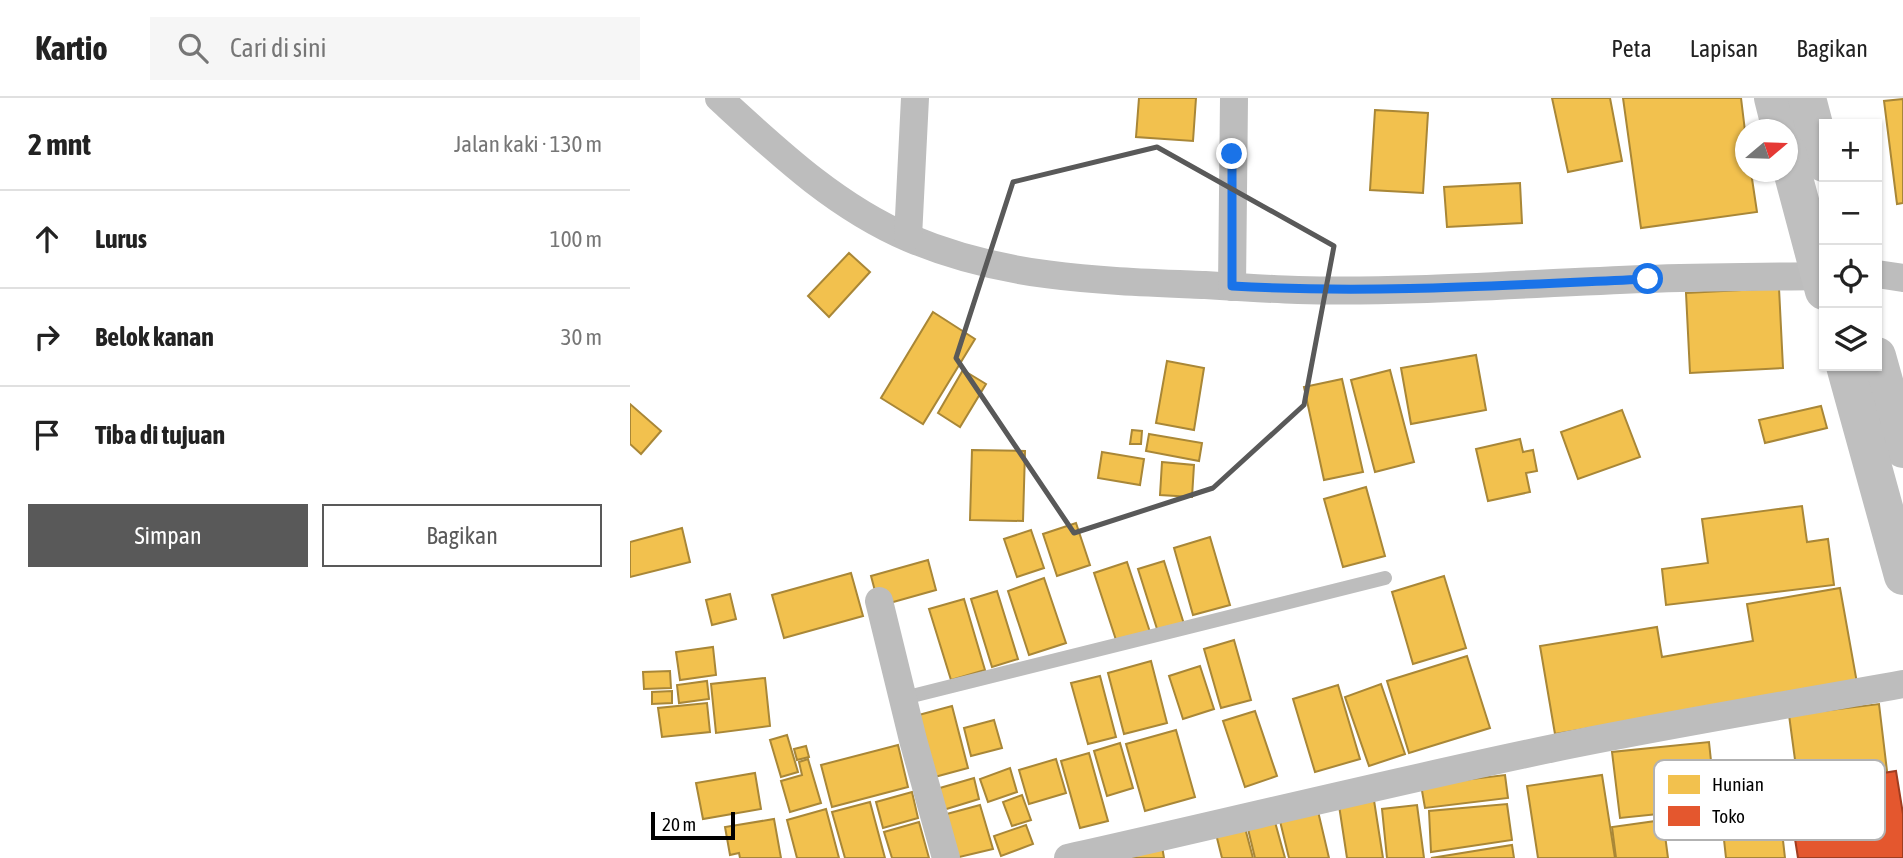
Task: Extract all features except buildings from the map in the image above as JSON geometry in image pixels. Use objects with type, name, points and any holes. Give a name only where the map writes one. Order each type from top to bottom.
[{"type":"street","points":[[719,98],[785,158],[841,200],[908,237],[957,255],[1024,272],[1117,281],[1296,290],[1375,290],[1648,279],[1819,283]]},
{"type":"street","points":[[908,237],[915,98]]},
{"type":"street","points":[[1232,286],[1234,98]]},
{"type":"street","points":[[1773,98],[1779,119]]},
{"type":"street","points":[[1807,98],[1819,144]]},
{"type":"street","points":[[1795,182],[1819,272]]},
{"type":"street","points":[[1882,275],[1903,278]]},
{"type":"street","points":[[1846,371],[1903,576]]},
{"type":"street","points":[[1881,371],[1903,449]]},
{"type":"street","points":[[879,601],[913,740],[946,858]]},
{"type":"street","points":[[1068,858],[1556,747],[1903,684]]},
{"type":"lane","points":[[904,698],[1385,578]]},
{"type":"highlighted area","points":[[1157,147],[1334,246],[1304,405],[1213,488],[1074,533],[956,358],[1013,182]]},
{"type":"route","points":[[1232,154],[1232,286],[1296,290],[1375,290],[1648,279]]}]
